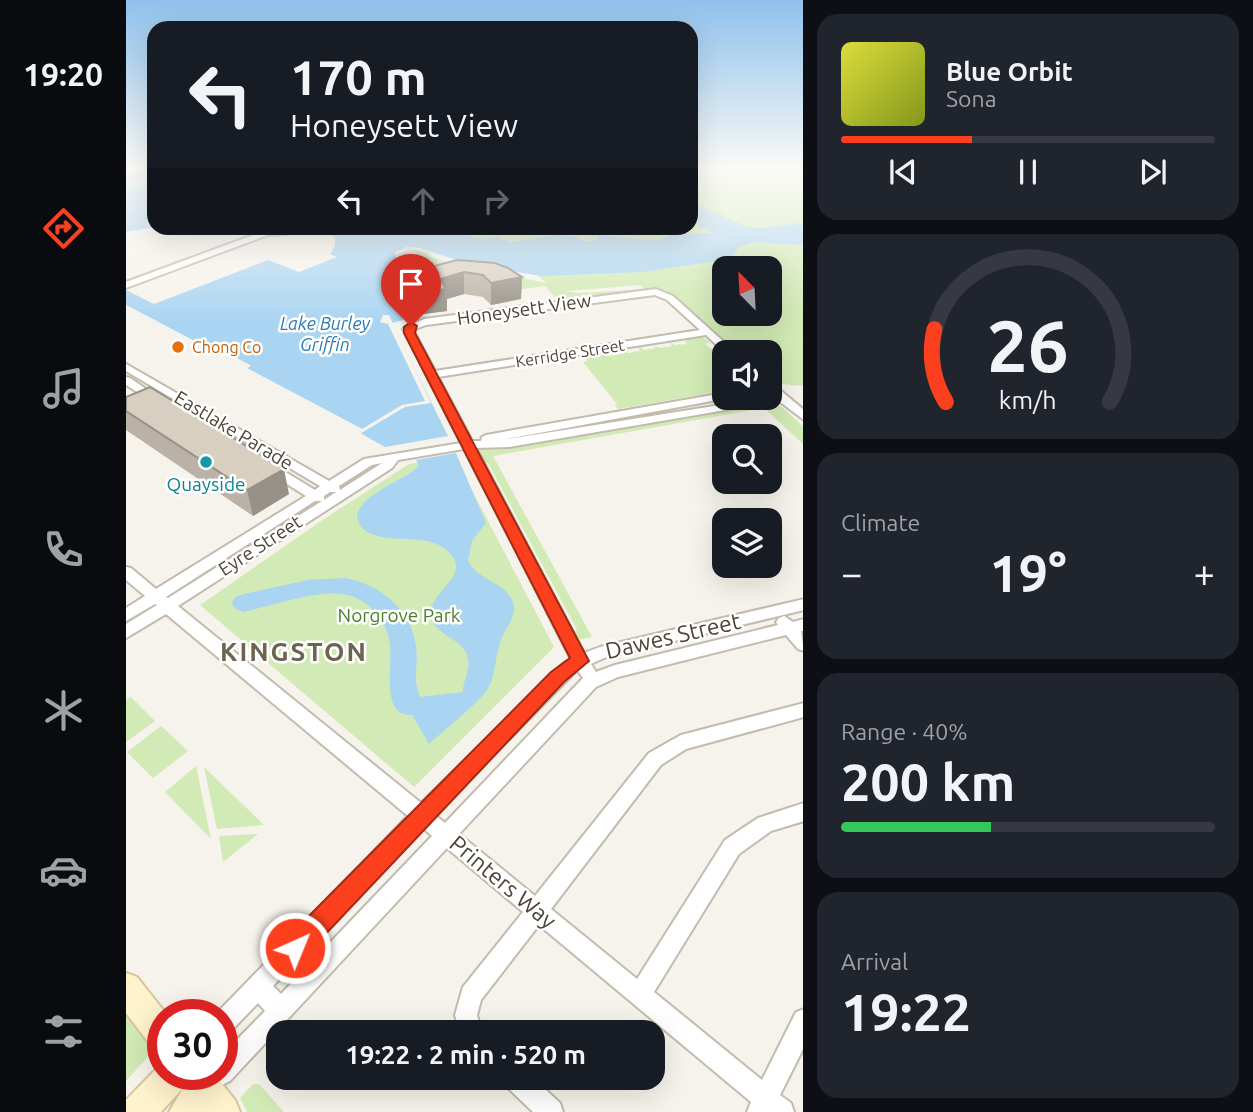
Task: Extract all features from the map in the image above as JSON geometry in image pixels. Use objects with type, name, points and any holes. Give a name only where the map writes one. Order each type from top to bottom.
[{"type":"main road","points":[[126,988],[147,1015]]},
{"type":"main road","points":[[138,1112],[159,1090]]},
{"type":"street","points":[[126,285],[256,235]]},
{"type":"street","name":"Honeysett View","points":[[593,680],[580,661],[408,330],[415,324],[661,293],[708,332]]},
{"type":"street","points":[[708,332],[717,340]]},
{"type":"street","name":"Kerridge Street","points":[[432,375],[708,332]]},
{"type":"street","name":"Eastlake Parade","points":[[126,367],[224,440]]},
{"type":"street","name":"Eastlake Parade","points":[[126,380],[161,395],[335,490]]},
{"type":"street","points":[[140,404],[161,395]]},
{"type":"street","name":"Eyre Street","points":[[468,445],[516,431],[712,398]]},
{"type":"street","points":[[782,398],[803,417]]},
{"type":"street","name":"Eyre Street","points":[[126,632],[162,601],[320,499],[388,465],[394,458],[468,445],[509,443],[712,402]]},
{"type":"street","name":"Eastlake Parade","points":[[257,460],[320,499]]},
{"type":"street","name":"Printers Way","points":[[126,572],[537,910],[769,1107]]},
{"type":"street","name":"Eyre Street","points":[[126,615],[162,601]]},
{"type":"street","name":"Dawes Street","points":[[238,1007],[558,677],[580,661],[600,653],[803,604]]},
{"type":"street","points":[[776,611],[796,626],[803,645]]},
{"type":"street","name":"Dawes Street","points":[[238,1058],[579,691],[593,680],[615,671],[796,626]]},
{"type":"street","points":[[467,1020],[470,997],[648,767],[666,751],[681,743],[803,710]]},
{"type":"street","points":[[639,996],[732,847],[765,824],[803,812]]},
{"type":"street","points":[[258,986],[281,1011]]},
{"type":"street","points":[[769,1107],[803,1020]]},
{"type":"street","points":[[528,1090],[551,1112]]},
{"type":"green space","points":[[698,221],[803,221],[803,386],[782,384],[782,340],[721,340],[665,290],[644,290],[641,285],[566,291],[577,293],[634,290],[558,300],[545,286],[518,290],[440,264],[431,264],[423,255],[405,248],[431,253],[429,256],[453,264],[547,283],[535,274],[364,235],[698,235]]},
{"type":"green space","points":[[702,337],[710,342],[705,344],[712,350],[712,393],[618,409],[615,405],[617,404],[583,362],[587,361],[581,353],[603,350],[609,356],[624,353],[621,350],[624,349],[628,353],[640,351],[638,347],[644,350],[656,348],[653,345],[660,348],[672,346],[669,342],[675,345],[687,344],[683,338]]},
{"type":"green space","points":[[782,407],[803,426],[803,444],[782,424],[766,410],[782,410]]},
{"type":"green space","points":[[727,410],[753,410],[493,456],[592,637],[577,640],[573,634],[577,630],[488,463],[483,463],[479,451],[488,447],[519,447]]},
{"type":"green space","name":"Norgrove Park","points":[[454,456],[554,647],[414,787],[200,605],[409,464]]},
{"type":"green space","points":[[131,697],[155,721],[126,742],[126,700]]},
{"type":"green space","points":[[161,726],[188,751],[153,778],[127,752]]},
{"type":"green space","points":[[196,766],[211,839],[165,792]]},
{"type":"green space","points":[[204,767],[264,825],[217,829]]},
{"type":"green space","points":[[258,834],[223,862],[219,836]]},
{"type":"green space","points":[[126,1009],[147,1036],[147,1058],[126,1081]]},
{"type":"green space","points":[[253,1084],[259,1084],[284,1112],[247,1112],[240,1098]]},
{"type":"water","points":[[126,221],[147,221],[147,228],[126,232]]},
{"type":"water","name":"Lake Burley Griffin","points":[[698,221],[734,221],[747,227],[760,228],[803,223],[803,245],[756,242],[740,246],[732,256],[712,256],[712,262],[643,272],[541,276],[469,264],[419,248],[407,247],[395,252],[400,267],[421,286],[409,291],[399,306],[406,319],[392,323],[448,436],[385,447],[360,433],[364,431],[362,429],[246,368],[250,365],[225,352],[219,354],[126,305],[126,290],[154,304],[268,260],[299,272],[337,257],[330,254],[335,246],[335,238],[331,235],[466,235],[481,239],[497,237],[511,242],[557,235],[571,236],[588,242],[598,239],[597,235],[658,241],[669,235],[712,233],[707,228],[698,228]]},
{"type":"water","points":[[456,453],[486,523],[472,541],[468,561],[479,573],[508,594],[514,611],[499,646],[488,688],[470,708],[429,744],[403,699],[463,692],[467,655],[458,644],[435,626],[431,612],[433,604],[455,573],[456,565],[453,557],[444,548],[434,543],[379,536],[368,532],[360,525],[357,514],[368,499],[419,466],[416,460]]},
{"type":"pier","points":[[126,305],[219,354],[225,352],[251,366],[247,368],[362,429],[402,405],[425,401],[388,324],[380,322],[383,315],[389,315],[431,403],[405,407],[358,435],[358,431],[244,371],[244,365],[225,356],[218,357],[126,309]]},
{"type":"building","points":[[457,260],[495,263],[522,277],[491,283],[483,275],[464,272],[440,279],[446,289],[415,293],[411,285],[413,276],[423,269]]},
{"type":"building","points":[[150,387],[284,469],[247,490],[126,411],[126,397]]},
{"type":"waterway","points":[[244,603],[321,587],[345,586],[365,592],[390,614],[400,633],[403,643],[402,690],[410,705]]},
{"type":"place","name":"Chong Co","points":[[178,347]]},
{"type":"place","name":"Quayside","points":[[206,462]]},
{"type":"district","name":"KINGSTON","points":[[294,652]]},
{"type":"route","points":[[295,948],[558,677],[580,661],[410,333],[408,329],[411,326]]}]
